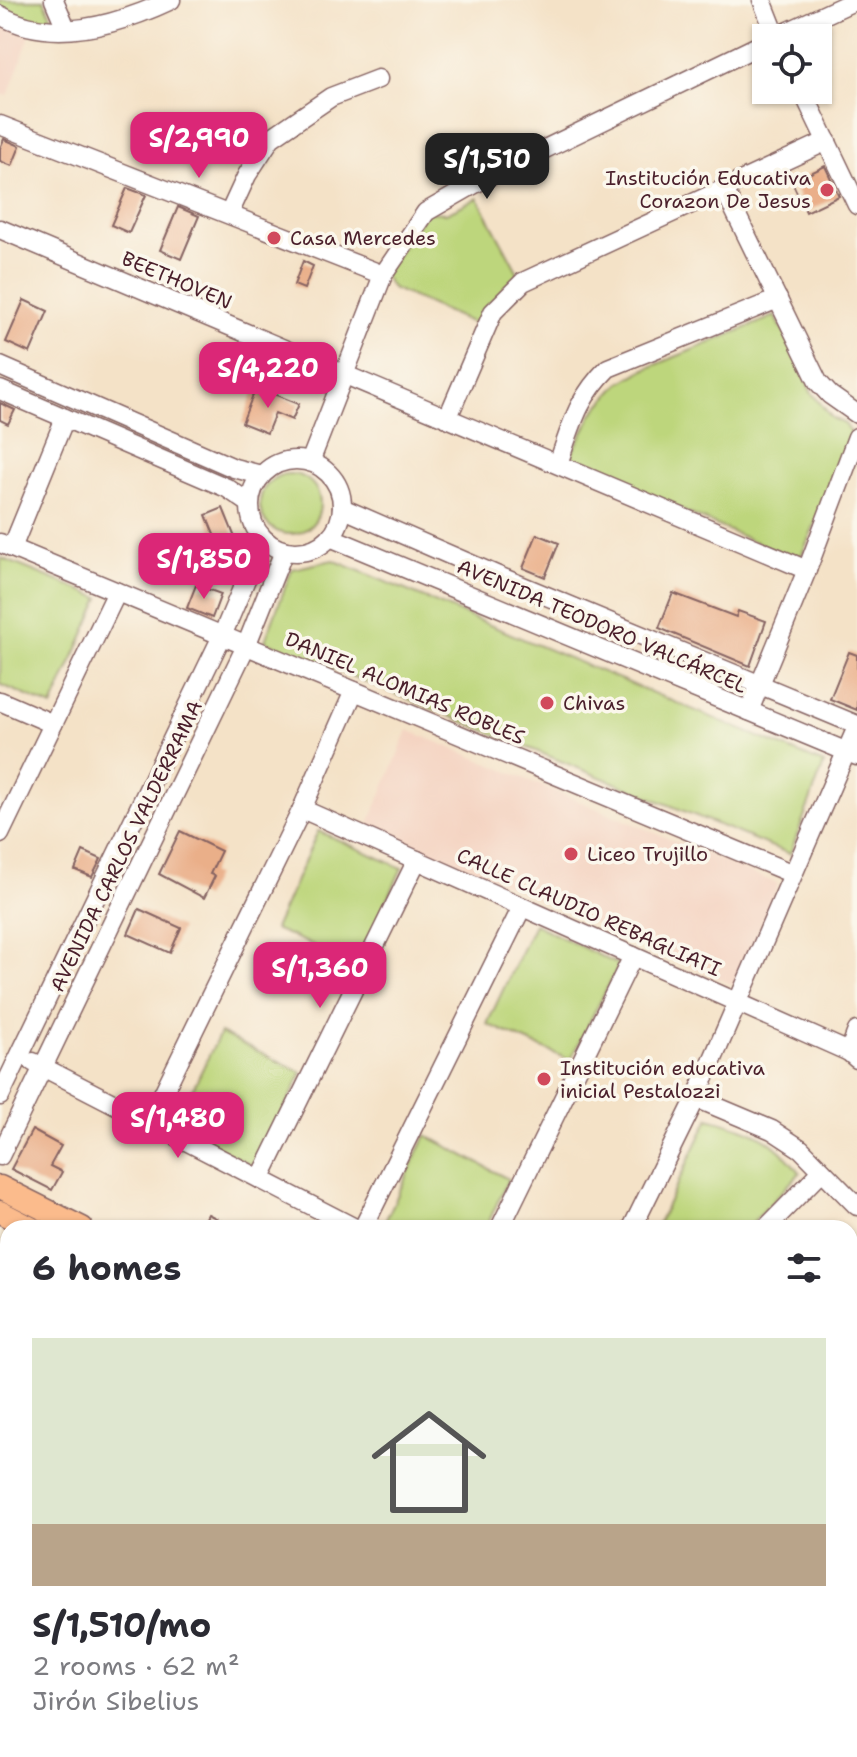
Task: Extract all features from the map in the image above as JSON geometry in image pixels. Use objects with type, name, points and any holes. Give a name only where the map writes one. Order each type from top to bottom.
[{"type":"main road","points":[[0,1187],[66,1220]]},
{"type":"street","points":[[54,0],[66,28]]},
{"type":"street","points":[[0,15],[39,30],[102,25],[171,0]]},
{"type":"street","points":[[762,0],[769,24]]},
{"type":"street","points":[[805,24],[856,0]]},
{"type":"street","points":[[310,462],[383,275],[426,212],[487,177],[752,49]]},
{"type":"street","points":[[229,214],[247,175],[271,138],[331,97],[378,79]]},
{"type":"street","points":[[809,104],[857,205]]},
{"type":"street","points":[[0,125],[383,275]]},
{"type":"street","points":[[448,417],[493,312],[523,282],[827,141]]},
{"type":"street","points":[[724,189],[818,382],[830,395],[857,414]]},
{"type":"street","name":"BEETHOVEN","points":[[0,229],[807,570]]},
{"type":"street","points":[[558,464],[589,387],[608,368],[778,299]]},
{"type":"street","points":[[0,366],[234,468],[261,475]]},
{"type":"street","points":[[0,390],[227,488],[249,503]]},
{"type":"street","points":[[6,546],[65,418]]},
{"type":"street","points":[[749,711],[857,437]]},
{"type":"street","points":[[284,461],[310,462],[334,480],[342,508],[339,523],[330,537],[309,551],[284,551],[263,539],[255,528],[249,503],[253,488],[261,475],[284,461]]},
{"type":"street","name":"AVENIDA TEODORO VALCÁRCEL","points":[[342,508],[857,726]]},
{"type":"street","name":"AVENIDA TEODORO VALCÁRCEL","points":[[330,537],[852,754]]},
{"type":"street","name":"AVENIDA CARLOS VALDERRAMA","points":[[0,1096],[222,636],[263,539]]},
{"type":"street","name":"DANIEL ALOMIAS ROBLES","points":[[6,546],[793,874]]},
{"type":"street","name":"AVENIDA CARLOS VALDERRAMA","points":[[0,1156],[246,646],[284,551]]},
{"type":"street","points":[[486,602],[496,575]]},
{"type":"street","points":[[0,834],[117,592]]},
{"type":"street","points":[[149,1122],[302,809],[354,691]]},
{"type":"street","points":[[0,701],[53,724]]},
{"type":"street","points":[[636,1220],[696,1098],[793,874],[852,754],[857,726]]},
{"type":"street","name":"CALLE CLAUDIO REBAGLIATI","points":[[302,809],[853,1055]]},
{"type":"street","points":[[260,1179],[417,860]]},
{"type":"street","points":[[367,1220],[522,907]]},
{"type":"street","points":[[504,1220],[633,956]]},
{"type":"street","points":[[853,1055],[857,1031]]},
{"type":"street","points":[[20,1056],[339,1220]]},
{"type":"street","points":[[696,1098],[772,1130],[801,1149],[857,1206]]},
{"type":"street","points":[[774,1220],[822,1171]]},
{"type":"shaded area","points":[[0,24],[30,35],[8,96],[0,93]]},
{"type":"shaded area","name":"Liceo Trujillo","points":[[408,730],[778,884],[736,986],[369,824]]},
{"type":"green space","points":[[0,0],[44,0],[53,20],[48,26],[0,9]]},
{"type":"green space","points":[[478,198],[523,282],[482,327],[392,288],[383,275],[426,212],[446,213]]},
{"type":"green space","points":[[775,316],[794,350],[811,392],[832,418],[845,424],[853,436],[799,561],[570,462],[593,413],[619,384],[641,371]]},
{"type":"green space","points":[[290,474],[302,476],[311,483],[318,492],[318,516],[311,525],[302,532],[290,534],[278,532],[269,525],[262,516],[260,504],[262,492],[269,483],[278,476]]},
{"type":"green space","points":[[1,558],[100,598],[52,707],[0,684]]},
{"type":"green space","name":"Chivas","points":[[333,560],[824,764],[790,854],[265,641],[292,569]]},
{"type":"green space","points":[[318,831],[402,868],[358,964],[274,929]]},
{"type":"green space","points":[[534,924],[619,965],[570,1060],[487,1024]]},
{"type":"green space","points":[[220,1033],[302,1073],[256,1168],[175,1125]]},
{"type":"green space","points":[[709,1118],[770,1142],[800,1173],[755,1220],[660,1220]]},
{"type":"green space","points":[[426,1135],[508,1179],[490,1220],[386,1220]]},
{"type":"building","points":[[4,139],[20,146],[12,166],[0,161]]},
{"type":"building","name":"Institución Educativa Corazon De Jesus","points":[[825,166],[839,196],[806,212],[792,182]]},
{"type":"building","points":[[127,188],[146,195],[129,233],[111,225]]},
{"type":"building","points":[[178,207],[199,216],[181,259],[160,250]]},
{"type":"building","points":[[303,261],[313,266],[304,289],[294,285]]},
{"type":"building","points":[[24,300],[48,311],[30,353],[6,342]]},
{"type":"building","points":[[256,387],[299,404],[292,420],[275,413],[267,433],[242,423]]},
{"type":"building","points":[[0,403],[15,410],[8,424],[0,420]]},
{"type":"building","points":[[223,508],[238,545],[221,552],[206,515]]},
{"type":"building","points":[[537,534],[559,543],[545,577],[523,568]]},
{"type":"building","points":[[196,585],[221,594],[212,618],[187,608]]},
{"type":"building","points":[[673,593],[736,617],[738,611],[766,621],[750,666],[659,628]]},
{"type":"building","points":[[849,652],[857,655],[857,710],[830,699]]},
{"type":"building","points":[[180,831],[221,851],[210,874],[215,876],[204,898],[159,874]]},
{"type":"building","points":[[83,851],[101,859],[92,877],[75,870]]},
{"type":"building","points":[[139,909],[181,928],[170,953],[128,934]]},
{"type":"building","points":[[32,1130],[61,1146],[50,1166],[62,1172],[52,1190],[11,1169]]},
{"type":"building","points":[[208,1214],[220,1220],[205,1220]]},
{"type":"place","name":"Institución Educativa Corazon De Jesus","points":[[827,190]]},
{"type":"place","name":"Casa Mercedes","points":[[274,238]]},
{"type":"place","name":"Chivas","points":[[547,703]]},
{"type":"place","name":"Liceo Trujillo","points":[[571,854]]},
{"type":"place","name":"Institución educativa inicial Pestalozzi","points":[[544,1079]]}]
